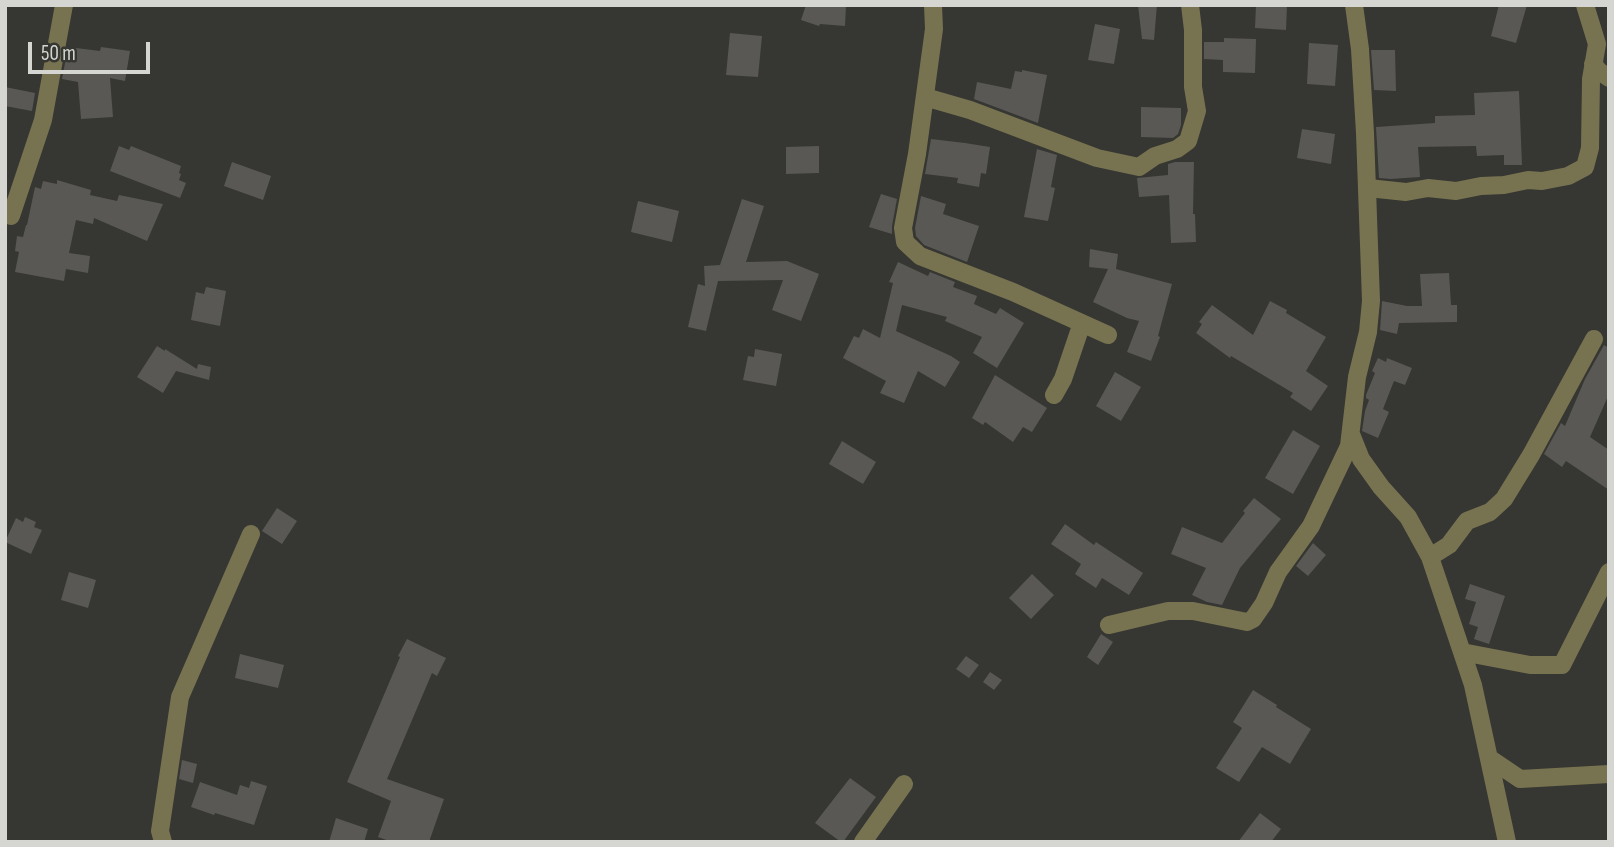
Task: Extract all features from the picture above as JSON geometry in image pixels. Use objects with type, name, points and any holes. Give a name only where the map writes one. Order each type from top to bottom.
[{"type":"street","points":[[11,216],[43,120],[64,5]]},
{"type":"street","points":[[933,5],[934,29],[903,228],[905,242],[920,256],[1013,292],[1108,335]]},
{"type":"street","points":[[925,97],[970,110],[1097,158],[1139,167],[1155,156],[1177,149],[1188,141],[1197,111],[1193,87],[1190,5]]},
{"type":"street","points":[[1109,625],[1168,611],[1193,611],[1247,622],[1253,619],[1264,603],[1278,572],[1311,526],[1349,446],[1357,377],[1368,332],[1371,301],[1368,188],[1360,49],[1354,5]]},
{"type":"street","points":[[1368,188],[1406,192],[1428,188],[1456,191],[1569,176],[1585,167],[1590,148],[1591,79],[1597,44],[1585,5]]},
{"type":"street","points":[[1593,64],[1609,78]]},
{"type":"street","points":[[1054,394],[1063,379],[1082,323]]},
{"type":"street","points":[[1430,557],[1449,545],[1467,521],[1490,512],[1504,499],[1594,339]]},
{"type":"street","points":[[1351,434],[1361,459],[1408,517],[1430,557],[1473,685],[1507,842]]},
{"type":"street","points":[[163,842],[160,831],[180,697],[251,534]]},
{"type":"street","points":[[1462,652],[1530,665],[1562,665],[1609,572]]},
{"type":"street","points":[[1489,758],[1520,779],[1609,774]]},
{"type":"street","points":[[863,842],[904,784]]},
{"type":"building","points":[[806,5],[846,5],[845,26],[819,26],[801,20]]},
{"type":"building","points":[[1138,5],[1157,5],[1154,40],[1142,39]]},
{"type":"building","points":[[1256,5],[1287,5],[1286,30],[1255,28]]},
{"type":"building","points":[[1499,5],[1527,5],[1516,43],[1491,36]]},
{"type":"building","points":[[1095,24],[1120,29],[1114,64],[1088,60]]},
{"type":"building","points":[[730,33],[762,36],[758,77],[726,75]]},
{"type":"building","points":[[1224,38],[1256,39],[1255,73],[1223,72],[1223,60],[1204,59],[1204,42],[1224,42]]},
{"type":"building","points":[[1309,43],[1338,45],[1335,86],[1307,84]]},
{"type":"building","points":[[68,47],[100,51],[101,47],[130,51],[125,81],[110,78],[113,117],[81,119],[78,82],[62,79]]},
{"type":"building","points":[[1371,50],[1395,50],[1396,91],[1374,90]]},
{"type":"building","points":[[1015,71],[1047,75],[1038,123],[974,99],[977,82],[1011,89]]},
{"type":"building","points":[[5,87],[35,93],[32,111],[5,106]]},
{"type":"building","points":[[1519,91],[1522,165],[1504,165],[1504,155],[1477,156],[1476,146],[1418,147],[1420,177],[1379,178],[1376,127],[1435,123],[1435,116],[1475,115],[1474,93]]},
{"type":"building","points":[[1141,107],[1181,108],[1178,134],[1173,138],[1141,137]]},
{"type":"building","points":[[1302,129],[1335,134],[1331,164],[1297,158]]},
{"type":"building","points":[[931,139],[990,147],[986,174],[981,173],[979,187],[957,183],[958,178],[925,174]]},
{"type":"building","points":[[119,146],[129,150],[131,146],[181,166],[179,180],[186,183],[180,198],[110,171]]},
{"type":"building","points":[[819,146],[819,173],[786,174],[786,147]]},
{"type":"building","points":[[1037,149],[1057,155],[1051,187],[1055,188],[1048,221],[1024,217]]},
{"type":"building","points":[[232,162],[271,176],[263,200],[224,186]]},
{"type":"building","points":[[1194,162],[1193,214],[1196,242],[1171,243],[1169,195],[1139,197],[1137,178],[1168,175],[1168,164]]},
{"type":"building","points":[[57,180],[91,190],[90,195],[117,201],[119,195],[163,204],[147,241],[94,218],[93,224],[76,220],[69,253],[90,256],[88,273],[66,269],[64,281],[15,272],[19,252],[15,251],[17,236],[23,237],[35,187],[41,189],[43,181],[57,184]]},
{"type":"building","points":[[881,194],[897,199],[892,234],[869,227]]},
{"type":"building","points":[[921,196],[946,204],[943,214],[979,226],[967,262],[924,245],[916,236]]},
{"type":"building","points":[[742,199],[764,206],[746,262],[787,261],[819,274],[801,321],[772,310],[783,280],[718,281],[706,331],[688,327],[698,284],[705,286],[704,266],[720,265]]},
{"type":"building","points":[[638,201],[679,211],[672,242],[631,232]]},
{"type":"building","points":[[1090,249],[1118,254],[1116,269],[1172,284],[1158,336],[1160,337],[1151,361],[1127,352],[1139,321],[1093,302],[1108,269],[1089,267]]},
{"type":"building","points":[[898,262],[928,276],[930,272],[955,282],[953,287],[977,296],[974,304],[996,314],[1000,308],[1024,323],[997,368],[973,353],[982,337],[945,321],[947,317],[902,305],[896,331],[960,362],[945,387],[918,371],[904,403],[880,393],[886,381],[843,358],[854,336],[859,338],[863,329],[880,338],[893,283],[889,282]]},
{"type":"building","points":[[1449,273],[1451,305],[1457,305],[1457,322],[1399,323],[1397,334],[1380,330],[1382,301],[1422,306],[1420,274]]},
{"type":"building","points":[[206,287],[226,291],[220,326],[191,320],[196,292],[204,294]]},
{"type":"building","points":[[1270,301],[1326,337],[1306,371],[1328,386],[1311,411],[1290,397],[1293,393],[1231,356],[1230,358],[1196,333],[1202,324],[1199,322],[1212,305],[1253,335]]},
{"type":"building","points":[[1604,345],[1609,348],[1609,394],[1590,437],[1609,450],[1609,490],[1566,461],[1562,467],[1544,454],[1561,423],[1565,426],[1585,379]]},
{"type":"building","points":[[157,346],[197,369],[198,364],[211,367],[209,380],[176,371],[163,393],[137,377]]},
{"type":"building","points":[[755,349],[782,354],[776,386],[743,380],[748,356],[754,357]]},
{"type":"building","points":[[1378,358],[1386,362],[1387,358],[1412,368],[1405,385],[1394,381],[1383,409],[1389,412],[1378,438],[1362,431],[1369,400],[1366,395]]},
{"type":"building","points":[[1115,372],[1141,387],[1121,421],[1096,406]]},
{"type":"building","points":[[995,375],[1047,408],[1032,432],[1023,427],[1013,442],[985,422],[983,425],[972,418]]},
{"type":"building","points":[[1293,430],[1320,446],[1293,494],[1265,478]]},
{"type":"building","points":[[842,441],[876,462],[863,484],[829,464]]},
{"type":"building","points":[[1254,498],[1281,519],[1240,568],[1222,605],[1192,595],[1206,568],[1171,554],[1182,527],[1222,543]]},
{"type":"building","points":[[277,508],[297,521],[282,544],[262,531]]},
{"type":"building","points":[[25,517],[36,522],[34,527],[42,530],[31,554],[5,542],[16,518],[23,522]]},
{"type":"building","points":[[1065,524],[1094,545],[1096,542],[1143,573],[1129,595],[1102,578],[1096,588],[1075,574],[1081,564],[1051,544]]},
{"type":"building","points":[[1313,543],[1326,555],[1308,576],[1296,566]]},
{"type":"building","points":[[69,572],[96,580],[88,608],[61,600]]},
{"type":"building","points":[[1032,574],[1054,595],[1031,619],[1009,598]]},
{"type":"building","points":[[1470,584],[1505,596],[1489,644],[1474,639],[1478,627],[1469,624],[1476,602],[1465,599]]},
{"type":"building","points":[[1101,634],[1113,642],[1098,665],[1087,657]]},
{"type":"building","points":[[407,639],[446,658],[437,676],[432,673],[387,779],[444,799],[429,842],[392,842],[378,837],[391,801],[347,782]]},
{"type":"building","points":[[240,654],[284,665],[278,688],[235,678]]},
{"type":"building","points":[[966,656],[979,665],[969,678],[956,669]]},
{"type":"building","points":[[990,672],[1002,680],[994,690],[983,682]]},
{"type":"building","points":[[1253,690],[1311,729],[1290,764],[1262,747],[1239,782],[1216,768],[1242,728],[1233,722]]},
{"type":"building","points":[[182,760],[197,764],[193,783],[179,779]]},
{"type":"building","points":[[850,778],[876,797],[841,842],[815,823]]},
{"type":"building","points":[[251,781],[267,786],[254,825],[191,807],[200,782],[237,795],[240,785],[249,788]]},
{"type":"building","points":[[1260,813],[1281,829],[1271,842],[1238,842]]},
{"type":"building","points":[[336,818],[368,829],[364,842],[329,842]]}]
